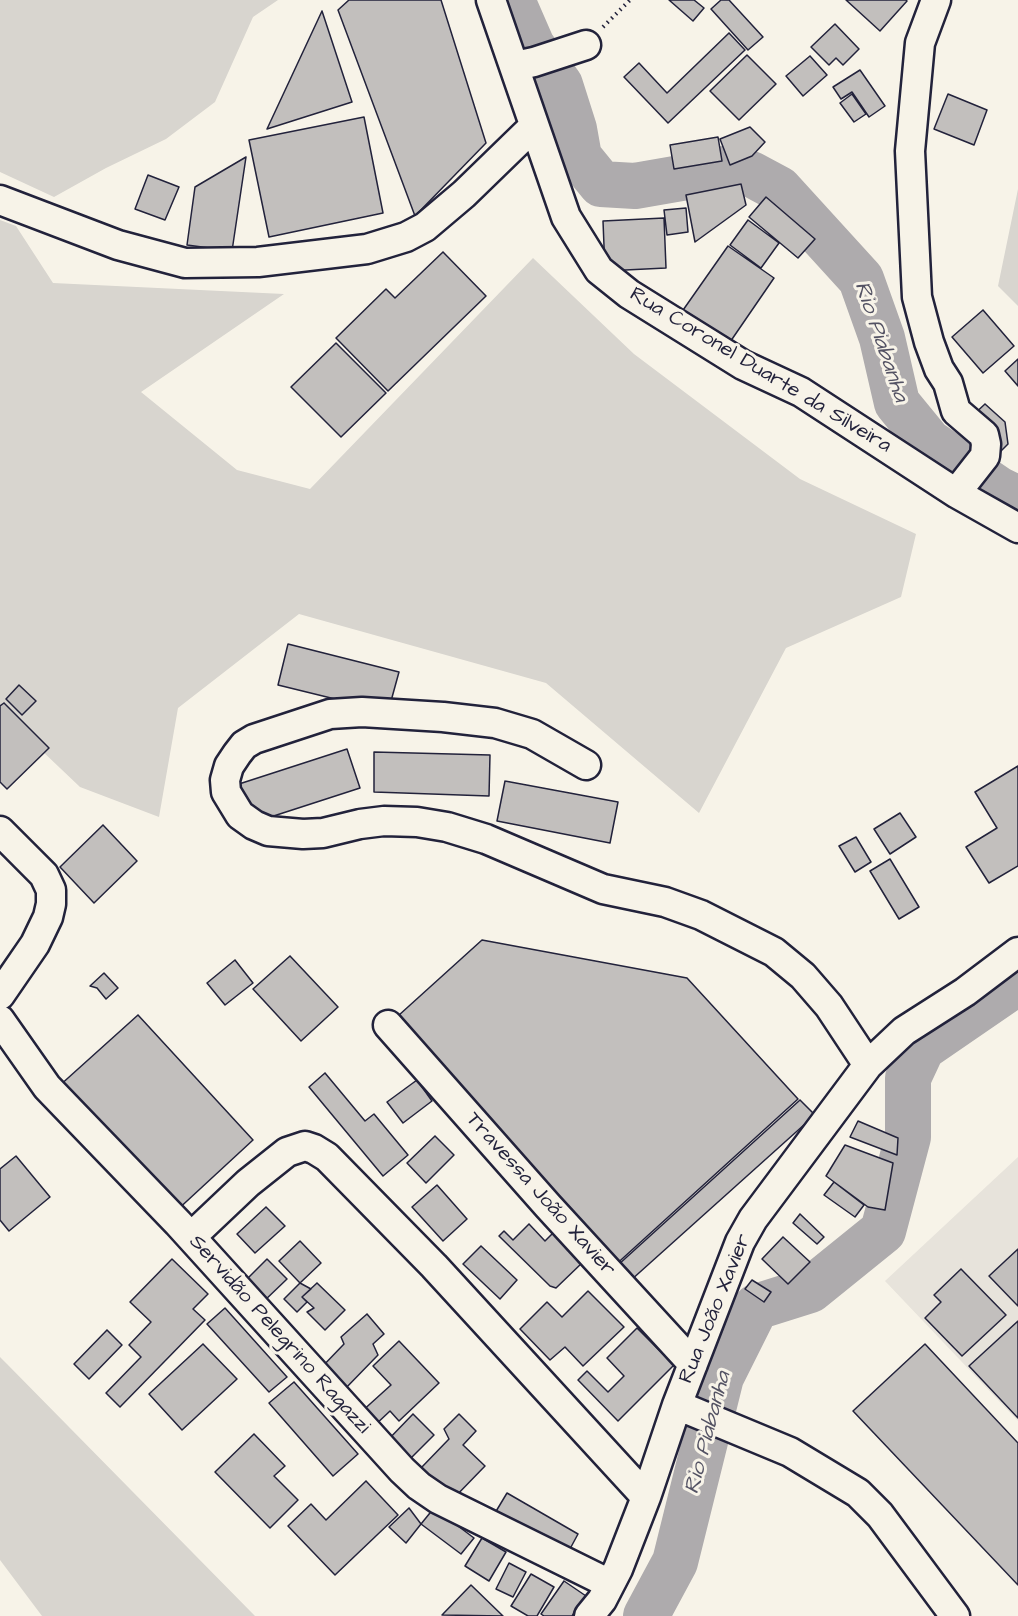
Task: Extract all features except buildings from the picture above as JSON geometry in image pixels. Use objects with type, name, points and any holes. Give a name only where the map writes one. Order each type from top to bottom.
[{"type":"street","name":"Rua Coronel Duarte da Silveira","points":[[491,0],[524,64],[534,126],[566,217],[598,270],[629,294],[743,365],[969,477],[1018,528]]},
{"type":"street","points":[[936,0],[920,43],[910,152],[917,297],[935,360],[948,383],[956,411],[984,435],[986,451],[969,477]]},
{"type":"street","points":[[524,64],[577,48]]},
{"type":"street","points":[[0,200],[117,245],[185,263],[258,262],[357,250],[385,244],[425,227],[464,194],[534,126]]},
{"type":"street","points":[[586,765],[532,734],[495,723],[362,712],[330,714],[254,739],[244,745],[237,754],[229,766],[225,780],[226,792],[240,815],[268,831],[323,833],[384,821],[417,822],[447,827],[486,839],[603,889],[665,902],[701,915],[774,952],[803,976],[829,1006],[868,1065]]},
{"type":"street","points":[[0,831],[44,875],[51,890],[51,904],[46,923],[35,944],[0,995]]},
{"type":"street","name":"Rua João Xavier","points":[[604,1604],[646,1497],[688,1409],[693,1364],[740,1242],[771,1194],[868,1065],[904,1031],[949,1003],[1018,952]]},
{"type":"street","name":"Servidão Pelegrino Ragazzi","points":[[0,1020],[47,1087],[191,1237],[402,1470],[438,1499],[604,1604]]},
{"type":"street","name":"Travessa João Xavier","points":[[388,1025],[548,1206],[693,1364]]},
{"type":"street","points":[[191,1237],[248,1183],[287,1152],[304,1146],[314,1149],[327,1157],[434,1266],[646,1497]]},
{"type":"street","points":[[688,1409],[790,1452],[858,1493],[880,1515],[955,1616]]},
{"type":"path","points":[[577,48],[630,0]]},
{"type":"shaded area","points":[[0,0],[278,0],[253,17],[215,102],[166,139],[106,168],[54,197],[0,172]]},
{"type":"shaded area","points":[[1018,189],[1018,306],[998,286]]},
{"type":"shaded area","points":[[0,220],[16,226],[53,283],[284,294],[141,392],[237,470],[310,489],[533,258],[634,354],[800,479],[916,534],[901,597],[786,648],[699,813],[546,683],[299,614],[178,708],[159,817],[80,787],[0,711]]},
{"type":"shaded area","points":[[1018,1157],[1018,1421],[885,1281]]},
{"type":"shaded area","points":[[0,1357],[255,1616],[42,1616],[0,1560]]},
{"type":"waterway","name":"Rio Piabanha","points":[[512,0],[532,46],[560,85],[574,129],[579,157],[601,184],[635,186],[719,169],[751,174],[779,189],[861,279],[882,338],[897,403],[929,442],[998,489],[1018,499]]},
{"type":"waterway","name":"Rio Piabanha","points":[[646,1616],[675,1562],[721,1377],[756,1307],[810,1290],[883,1231],[908,1137],[908,1078],[922,1048],[1018,982]]}]
